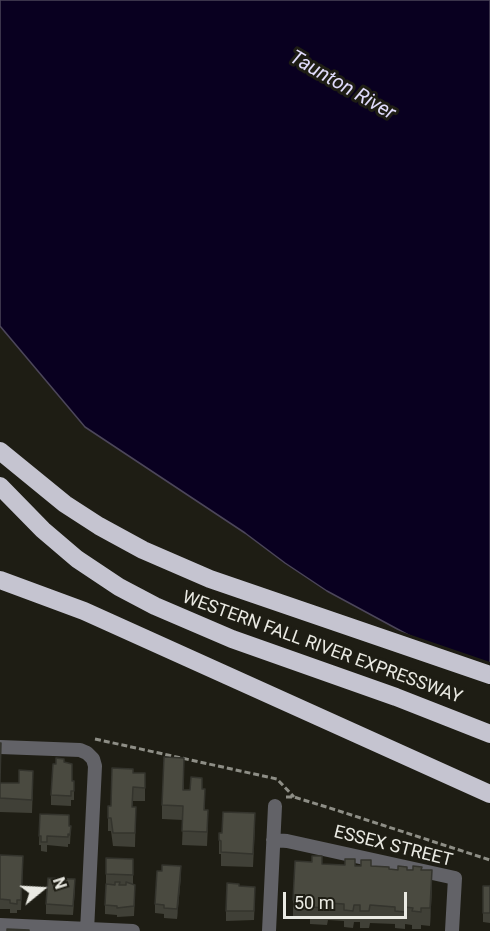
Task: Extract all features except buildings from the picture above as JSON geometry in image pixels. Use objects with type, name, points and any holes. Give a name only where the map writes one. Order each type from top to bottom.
[{"type":"highway","points":[[0,451],[64,504],[143,550],[210,579],[490,675]]},
{"type":"highway","name":"WESTERN FALL RIVER EXPRESSWAY","points":[[0,486],[43,530],[77,559],[118,587],[154,606],[232,639],[396,697],[490,734]]},
{"type":"highway","points":[[0,580],[46,596],[123,628],[490,794]]},
{"type":"street","points":[[0,747],[80,750],[91,755],[95,766],[87,930]]},
{"type":"street","points":[[269,931],[275,806]]},
{"type":"street","name":"ESSEX STREET","points":[[273,840],[287,840],[455,878],[452,931]]},
{"type":"street","points":[[0,925],[133,931]]},
{"type":"path","points":[[89,739],[276,779],[294,797]]},
{"type":"path","points":[[275,806],[281,798],[294,797],[490,860]]},
{"type":"water","name":"Taunton River","points":[[0,0],[490,0],[490,675],[425,644],[327,591],[245,533],[85,427],[0,326]]},
{"type":"pier","points":[[379,624],[490,662],[490,678],[424,647]]}]
